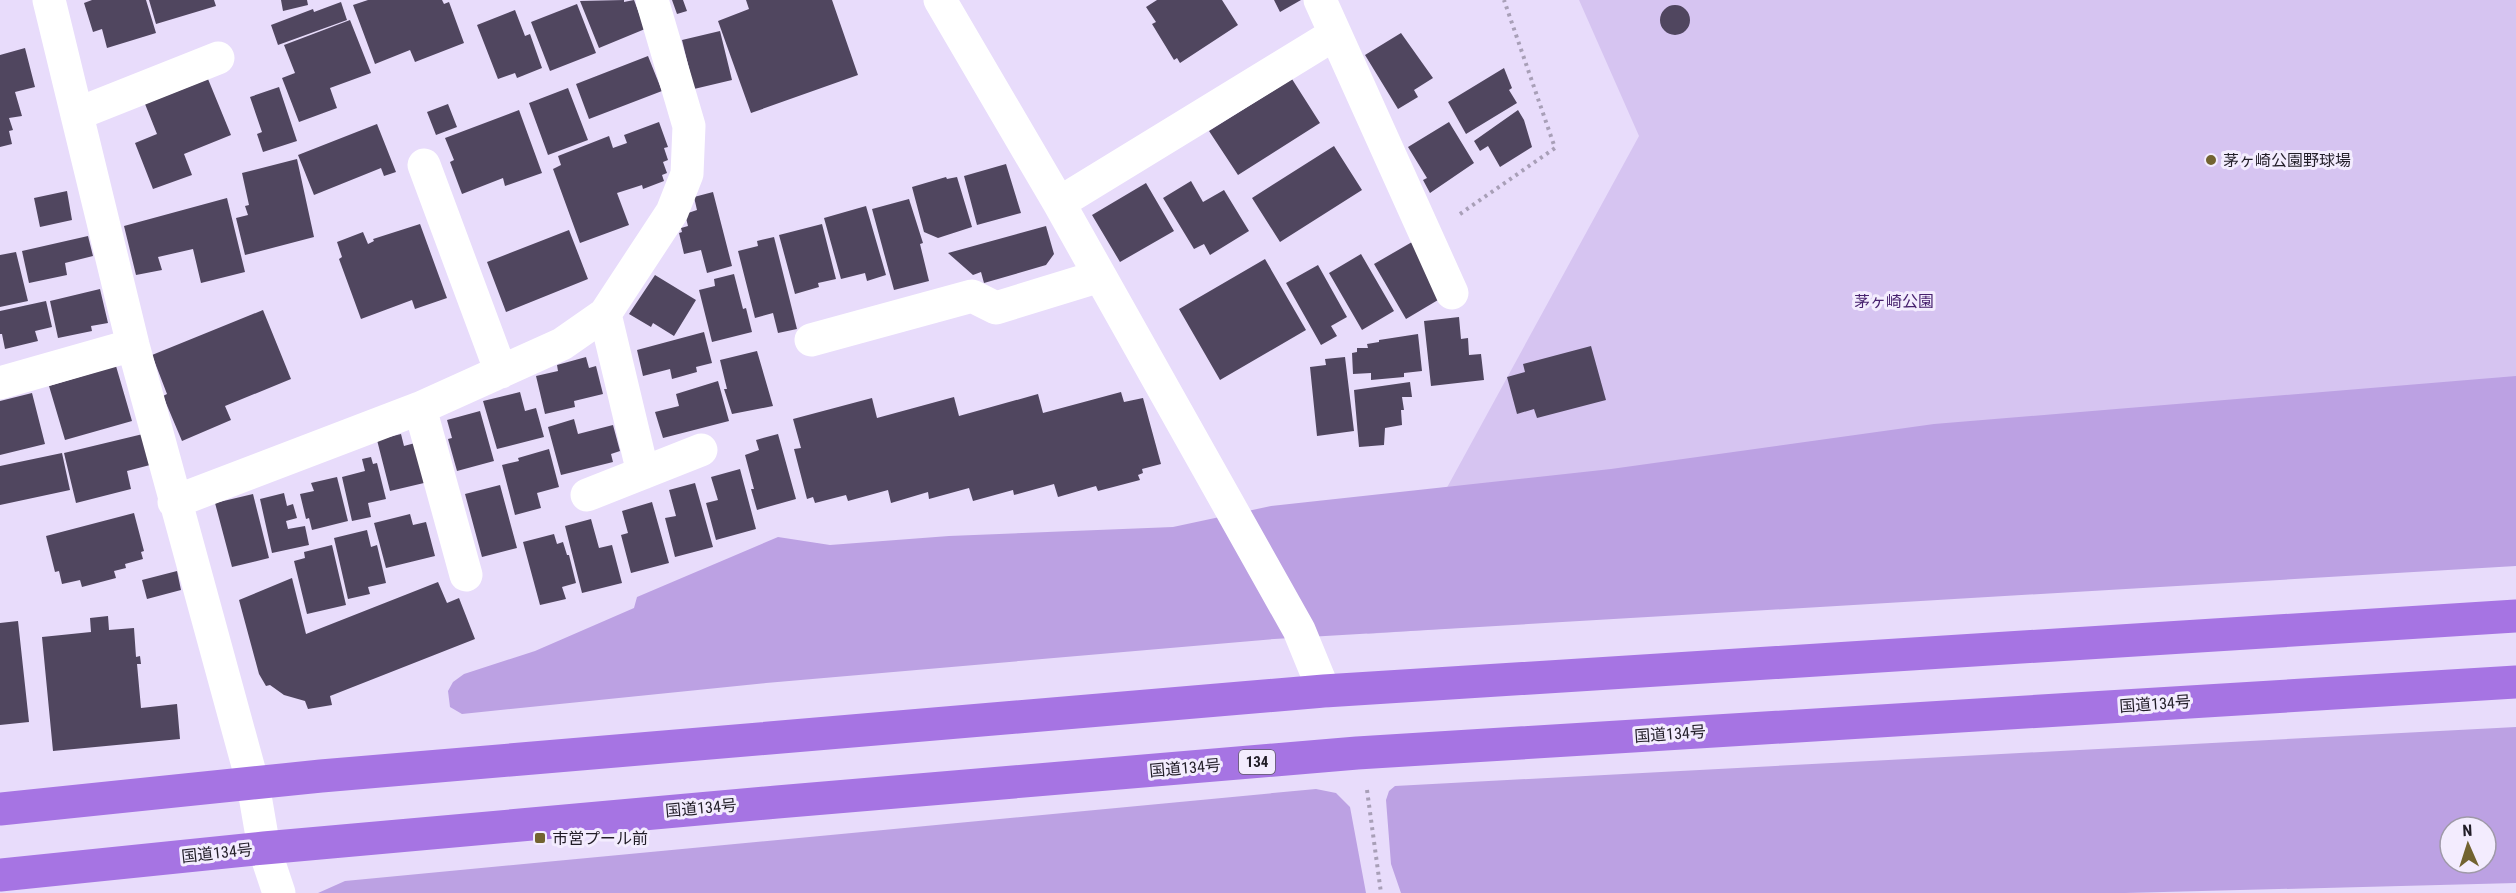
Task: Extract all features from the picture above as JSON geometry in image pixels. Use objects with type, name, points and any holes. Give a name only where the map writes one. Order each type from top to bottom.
[{"type":"highway","points":[[0,809],[333,775],[1324,691],[2516,616]]},
{"type":"highway","name":"国道134号","points":[[0,875],[264,848],[1357,753],[2516,682]]},
{"type":"street","points":[[49,0],[133,345],[174,502],[253,784],[264,848],[279,893]]},
{"type":"street","points":[[174,502],[420,408],[562,344],[604,314],[672,212],[687,174],[689,126],[652,0]]},
{"type":"street","points":[[940,0],[1059,203],[1299,630],[1324,691]]},
{"type":"street","points":[[1320,0],[1452,293]]},
{"type":"street","points":[[1059,203],[1335,34]]},
{"type":"street","points":[[77,114],[218,58]]},
{"type":"street","points":[[424,165],[501,372]]},
{"type":"street","points":[[811,340],[972,296],[996,308],[1100,276]]},
{"type":"street","points":[[604,314],[643,473]]},
{"type":"street","points":[[0,383],[133,345]]},
{"type":"street","points":[[420,408],[466,575]]},
{"type":"street","points":[[587,495],[701,450]]},
{"type":"path","points":[[1427,236],[1555,148],[1504,0]]},
{"type":"path","points":[[1367,783],[1381,893]]},
{"type":"green space","name":"茅ヶ崎公園","points":[[1579,0],[2516,0],[2516,554],[1367,634],[1639,136]]},
{"type":"shaded area","points":[[2516,376],[2516,566],[1274,639],[766,683],[462,714],[450,707],[448,691],[453,682],[464,674],[535,651],[634,608],[637,597],[778,537],[830,545],[949,536],[1173,527],[1271,506],[1611,469],[1934,424]]},
{"type":"shaded area","points":[[2516,727],[2516,883],[2125,893],[1401,893],[1391,864],[1386,800],[1389,791],[1395,786]]},
{"type":"shaded area","points":[[1316,789],[1336,793],[1350,807],[1366,893],[318,893],[345,881]]},
{"type":"building","points":[[92,0],[146,0],[156,33],[107,48],[102,29],[93,32],[84,3]]},
{"type":"building","points":[[149,0],[214,0],[216,6],[156,24]]},
{"type":"building","points":[[281,0],[307,0],[308,5],[283,11]]},
{"type":"building","points":[[368,0],[442,0],[444,4],[449,2],[464,43],[415,62],[410,50],[375,64],[353,5]]},
{"type":"building","points":[[624,0],[624,2],[634,0],[645,29],[599,48],[580,1]]},
{"type":"building","points":[[672,0],[683,0],[687,11],[677,14]]},
{"type":"building","points":[[746,0],[832,0],[858,75],[751,113],[718,21],[749,9]]},
{"type":"building","points":[[1157,0],[1222,0],[1238,25],[1180,63],[1177,58],[1174,60],[1152,24],[1156,22],[1146,7]]},
{"type":"building","points":[[1274,0],[1301,0],[1280,12]]},
{"type":"building","points":[[341,2],[347,20],[278,45],[271,25],[313,9],[314,12]]},
{"type":"building","points":[[577,4],[596,53],[550,71],[531,22]]},
{"type":"building","points":[[1675,5],[1686,9],[1690,20],[1686,31],[1675,35],[1664,31],[1660,20],[1664,9]]},
{"type":"building","points":[[515,10],[525,36],[530,34],[542,68],[517,78],[515,73],[498,79],[477,25]]},
{"type":"building","points":[[350,20],[371,73],[330,88],[337,108],[299,122],[282,78],[295,73],[284,45]]},
{"type":"building","points":[[720,31],[732,80],[694,89],[682,40]]},
{"type":"building","points":[[1401,33],[1433,78],[1414,90],[1418,97],[1398,109],[1365,55]]},
{"type":"building","points":[[25,48],[35,87],[15,92],[22,116],[9,118],[13,130],[9,131],[12,144],[0,147],[0,55]]},
{"type":"building","points":[[648,56],[662,91],[589,119],[576,84]]},
{"type":"building","points":[[1504,68],[1512,88],[1509,90],[1517,103],[1466,134],[1448,102]]},
{"type":"building","points":[[208,79],[231,135],[184,154],[192,175],[153,189],[135,143],[157,134],[145,104]]},
{"type":"building","points":[[1292,79],[1320,123],[1238,175],[1209,131]]},
{"type":"building","points":[[279,87],[297,141],[263,152],[257,134],[262,132],[250,97]]},
{"type":"building","points":[[568,88],[588,140],[548,155],[529,103]]},
{"type":"building","points":[[448,104],[457,127],[436,135],[427,112]]},
{"type":"building","points":[[519,110],[542,173],[505,186],[503,178],[462,194],[450,162],[454,160],[445,138]]},
{"type":"building","points":[[1518,110],[1524,120],[1532,147],[1500,167],[1488,146],[1480,151],[1474,141]]},
{"type":"building","points":[[659,122],[668,147],[664,148],[668,160],[663,162],[667,173],[662,175],[664,181],[643,189],[642,185],[617,193],[629,225],[580,243],[553,169],[561,165],[558,156],[609,136],[613,148],[627,143],[624,135]]},
{"type":"building","points":[[1449,122],[1474,163],[1430,193],[1423,180],[1427,178],[1408,147]]},
{"type":"building","points":[[377,124],[396,172],[384,176],[381,168],[314,195],[298,155]]},
{"type":"building","points":[[1334,146],[1362,190],[1280,242],[1252,198]]},
{"type":"building","points":[[297,159],[314,237],[245,255],[236,218],[248,215],[245,206],[249,205],[242,173]]},
{"type":"building","points":[[1006,164],[1021,213],[977,225],[964,176]]},
{"type":"building","points":[[946,177],[947,179],[957,177],[972,227],[938,238],[924,232],[912,187]]},
{"type":"building","points":[[1191,181],[1203,202],[1224,190],[1249,231],[1210,255],[1204,244],[1194,249],[1163,198]]},
{"type":"building","points":[[1146,183],[1174,231],[1120,262],[1092,215]]},
{"type":"building","points":[[67,191],[72,220],[40,227],[34,198]]},
{"type":"building","points":[[713,192],[732,266],[707,273],[701,250],[684,254],[679,233],[682,232],[681,228],[688,226],[685,214],[697,210],[694,197]]},
{"type":"building","points":[[227,198],[245,272],[201,283],[193,249],[158,257],[162,270],[136,275],[124,226]]},
{"type":"building","points":[[909,199],[923,243],[920,244],[929,281],[894,290],[872,209]]},
{"type":"building","points":[[866,206],[886,275],[867,281],[865,273],[841,279],[824,218]]},
{"type":"building","points":[[420,224],[447,298],[415,309],[412,300],[361,319],[339,259],[342,257],[337,242],[363,232],[368,244],[374,241],[373,239]]},
{"type":"building","points":[[822,224],[836,279],[818,283],[819,287],[795,294],[779,235]]},
{"type":"building","points":[[1046,226],[1054,254],[1046,265],[984,283],[981,272],[973,275],[948,253]]},
{"type":"building","points":[[569,230],[588,279],[506,312],[487,262]]},
{"type":"building","points":[[88,236],[93,256],[65,263],[67,275],[29,283],[22,251]]},
{"type":"building","points":[[774,237],[797,329],[778,333],[773,313],[755,318],[738,251],[758,246],[757,241]]},
{"type":"building","points":[[1412,242],[1438,300],[1406,319],[1374,264]]},
{"type":"building","points":[[16,252],[28,301],[0,307],[0,255]]},
{"type":"building","points":[[1361,254],[1394,311],[1362,330],[1329,273]]},
{"type":"building","points":[[1265,259],[1306,330],[1220,380],[1179,309]]},
{"type":"building","points":[[1318,265],[1347,317],[1331,326],[1337,336],[1321,345],[1286,283]]},
{"type":"building","points":[[734,274],[752,332],[712,342],[699,290],[715,286],[714,279]]},
{"type":"building","points":[[655,275],[696,300],[674,336],[653,323],[651,327],[629,314]]},
{"type":"building","points":[[100,289],[108,323],[91,326],[92,331],[58,338],[50,301]]},
{"type":"building","points":[[46,301],[52,327],[35,331],[38,341],[5,349],[2,334],[0,334],[0,311]]},
{"type":"building","points":[[263,310],[291,379],[225,406],[231,420],[182,441],[163,396],[167,394],[152,355]]},
{"type":"building","points":[[1459,317],[1461,339],[1468,338],[1469,355],[1481,354],[1484,380],[1431,386],[1424,321]]},
{"type":"building","points":[[704,332],[712,363],[696,367],[697,372],[672,379],[670,369],[643,376],[637,350]]},
{"type":"building","points":[[1418,334],[1422,371],[1404,373],[1404,377],[1371,380],[1371,373],[1353,374],[1352,353],[1357,352],[1357,348],[1368,348],[1367,344],[1379,342],[1379,340]]},
{"type":"building","points":[[1591,346],[1606,400],[1537,418],[1534,409],[1517,414],[1507,377],[1525,372],[1523,364]]},
{"type":"building","points":[[757,351],[773,406],[732,414],[724,389],[727,389],[720,360]]},
{"type":"building","points":[[586,357],[589,368],[596,366],[603,394],[574,401],[575,407],[545,414],[536,376],[558,371],[557,365]]},
{"type":"building","points":[[1345,357],[1354,431],[1317,436],[1310,367],[1326,365],[1325,359]]},
{"type":"building","points":[[116,366],[132,421],[65,440],[49,386]]},
{"type":"building","points":[[718,381],[729,421],[663,438],[655,412],[679,406],[676,394]]},
{"type":"building","points":[[1410,382],[1412,397],[1402,397],[1404,410],[1401,410],[1402,425],[1385,428],[1384,445],[1359,447],[1354,390]]},
{"type":"building","points":[[520,392],[525,411],[536,408],[544,437],[497,449],[483,401]]},
{"type":"building","points":[[1121,392],[1124,402],[1143,398],[1161,464],[1142,469],[1143,473],[1138,475],[1140,480],[1098,491],[1096,486],[1058,497],[1054,484],[1014,495],[1013,490],[973,501],[969,488],[929,499],[928,492],[891,503],[888,490],[848,501],[846,495],[815,503],[813,497],[807,499],[794,449],[801,448],[793,419],[872,398],[877,418],[954,397],[959,416],[1038,394],[1043,413]]},
{"type":"building","points":[[32,393],[45,444],[0,455],[0,401]]},
{"type":"building","points":[[480,411],[494,461],[457,471],[448,439],[452,438],[447,420]]},
{"type":"building","points":[[574,419],[578,434],[613,425],[620,451],[611,454],[613,462],[561,475],[548,427]]},
{"type":"building","points":[[143,434],[150,465],[127,471],[131,489],[76,503],[64,453]]},
{"type":"building","points":[[401,434],[404,446],[415,443],[424,483],[390,491],[377,440]]},
{"type":"building","points":[[778,434],[796,499],[757,510],[745,455],[759,450],[756,440]]},
{"type":"building","points":[[549,449],[559,487],[537,493],[541,508],[515,515],[502,465]]},
{"type":"building","points":[[62,453],[70,490],[0,505],[0,466]]},
{"type":"building","points":[[371,457],[373,464],[377,463],[386,499],[368,503],[371,517],[352,521],[342,477],[365,471],[362,459]]},
{"type":"building","points":[[740,469],[756,529],[716,540],[706,503],[718,500],[711,477]]},
{"type":"building","points":[[337,477],[348,521],[312,530],[309,518],[306,519],[300,494],[314,491],[311,483]]},
{"type":"building","points":[[695,483],[713,547],[675,557],[665,518],[676,516],[669,490]]},
{"type":"building","points":[[500,485],[517,548],[482,557],[465,494]]},
{"type":"building","points":[[284,493],[287,506],[293,504],[297,518],[286,521],[288,529],[305,526],[309,545],[272,553],[260,499]]},
{"type":"building","points":[[253,494],[269,558],[232,567],[215,503]]},
{"type":"building","points":[[652,502],[669,563],[631,573],[621,535],[628,533],[622,511]]},
{"type":"building","points":[[134,513],[144,551],[141,552],[143,559],[125,564],[126,568],[114,571],[116,578],[82,587],[80,580],[62,584],[59,571],[55,572],[46,536]]},
{"type":"building","points":[[410,514],[413,525],[426,522],[435,556],[386,568],[374,523]]},
{"type":"building","points":[[591,519],[599,548],[612,545],[622,583],[582,593],[565,526]]},
{"type":"building","points":[[367,530],[371,547],[377,545],[386,583],[368,587],[370,594],[348,599],[334,538]]},
{"type":"building","points":[[554,534],[557,544],[563,542],[567,555],[569,555],[576,583],[562,587],[566,599],[540,605],[523,542]]},
{"type":"building","points":[[332,545],[346,605],[307,614],[294,561],[305,558],[304,552]]},
{"type":"building","points":[[177,571],[181,590],[147,599],[142,580]]},
{"type":"building","points":[[292,578],[306,634],[438,582],[447,603],[459,598],[475,639],[330,696],[332,705],[308,709],[305,701],[284,695],[270,685],[266,686],[259,674],[239,600]]},
{"type":"building","points":[[108,616],[109,630],[134,628],[136,657],[140,656],[141,664],[137,664],[141,708],[177,704],[180,739],[53,751],[42,637],[91,632],[90,618]]},
{"type":"building","points":[[18,621],[29,722],[0,725],[0,623]]},
{"type":"place","name":"茅ヶ崎公園野球場","points":[[2211,160]]},
{"type":"place","name":"市営プール前","points":[[540,838]]}]
